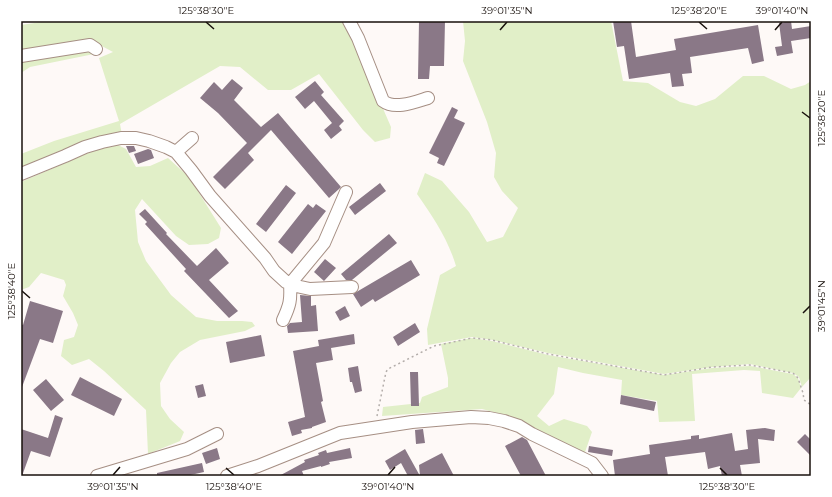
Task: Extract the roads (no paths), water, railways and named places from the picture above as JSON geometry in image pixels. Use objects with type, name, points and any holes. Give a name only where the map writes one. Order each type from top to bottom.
[{"type":"street","points":[[349,21],[358,38],[383,101],[392,105],[428,98]]},
{"type":"street","points":[[21,56],[90,45],[96,49]]},
{"type":"street","points":[[21,174],[85,147],[121,138],[136,138],[149,141],[176,152],[210,196],[265,258],[274,271],[286,282],[310,289],[352,287]]},
{"type":"street","points":[[176,152],[192,138]]},
{"type":"street","points":[[283,320],[291,298],[290,284],[324,243],[346,192]]},
{"type":"street","points":[[226,476],[258,466],[340,434],[412,422],[471,418],[504,420],[519,426],[592,464],[602,476]]},
{"type":"street","points":[[97,476],[187,449],[217,434]]}]
